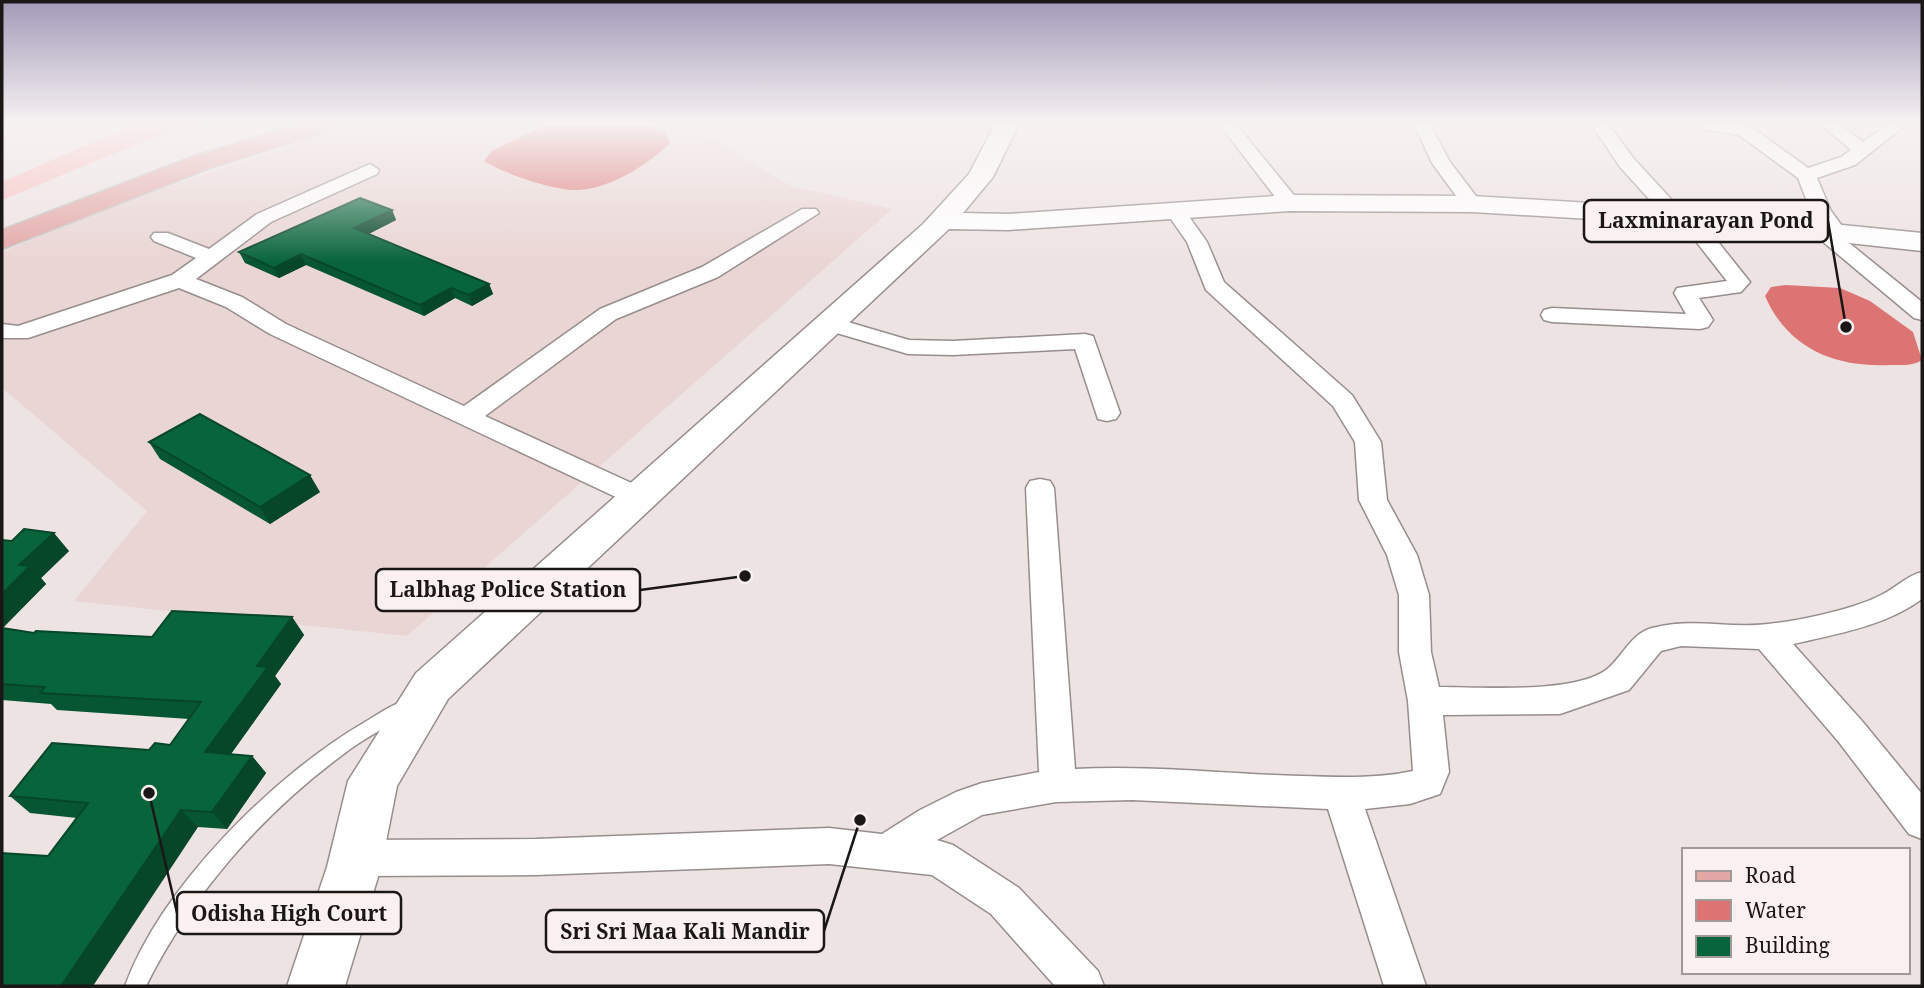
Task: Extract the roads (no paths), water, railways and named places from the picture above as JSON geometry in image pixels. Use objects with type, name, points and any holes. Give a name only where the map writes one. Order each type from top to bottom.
[{"type":"main road","points":[[2,217],[125,170]]},
{"type":"main road","points":[[2,229],[154,170]]},
{"type":"main road","points":[[2,240],[177,170]]},
{"type":"main road","points":[[316,986],[356,858],[373,781],[432,686],[942,221],[984,170]]},
{"type":"main road","points":[[942,221],[1008,222],[1290,203],[1472,204],[1681,217],[1922,242]]},
{"type":"street","points":[[2,331],[20,333],[180,280],[264,218],[370,170]]},
{"type":"street","points":[[1264,170],[1290,203]]},
{"type":"street","points":[[1446,170],[1472,204]]},
{"type":"street","points":[[1552,315],[1700,322],[1685,293],[1733,287],[1739,282],[1681,217],[1634,170]]},
{"type":"street","points":[[1799,170],[1806,175],[1830,232],[1922,313]]},
{"type":"street","points":[[1806,175],[1821,170]]},
{"type":"street","points":[[889,851],[946,814],[981,799],[1058,786],[1124,785],[1341,793],[1410,788],[1426,783],[1431,772],[1425,701],[1415,652],[1413,595],[1402,555],[1373,500],[1368,442],[1343,401],[1214,285],[1197,242],[1176,212]]},
{"type":"street","points":[[466,417],[608,314],[710,272],[809,213]]},
{"type":"street","points":[[160,237],[211,257]]},
{"type":"street","points":[[180,280],[234,302],[278,329],[639,498]]},
{"type":"street","points":[[831,324],[908,346],[953,348],[1085,341],[1107,413]]},
{"type":"street","points":[[1040,488],[1058,786]]},
{"type":"street","points":[[1425,701],[1560,700],[1617,680],[1651,641],[1681,634],[1767,637],[1844,620],[1892,604],[1922,583]]},
{"type":"street","points":[[1767,637],[1850,731],[1922,822]]},
{"type":"street","points":[[1341,793],[1405,986]]},
{"type":"street","points":[[356,858],[536,857],[829,846],[939,858],[1005,901],[1083,986]]},
{"type":"lane","points":[[135,986],[152,949],[187,895],[255,820],[339,748],[427,694]]},
{"type":"water","points":[[633,170],[602,185],[578,190],[556,188],[504,171]]},
{"type":"water","points":[[1786,285],[1840,288],[1870,301],[1913,332],[1922,360],[1907,365],[1871,365],[1851,363],[1816,352],[1787,330],[1765,296],[1771,287]]},
{"type":"place","name":"Laxminarayan Pond","points":[[1846,327]]},
{"type":"place","name":"Lalbhag Police Station","points":[[745,576]]},
{"type":"place","name":"Odisha High Court","points":[[149,793]]},
{"type":"place","name":"Sri Sri Maa Kali Mandir","points":[[860,820]]}]
